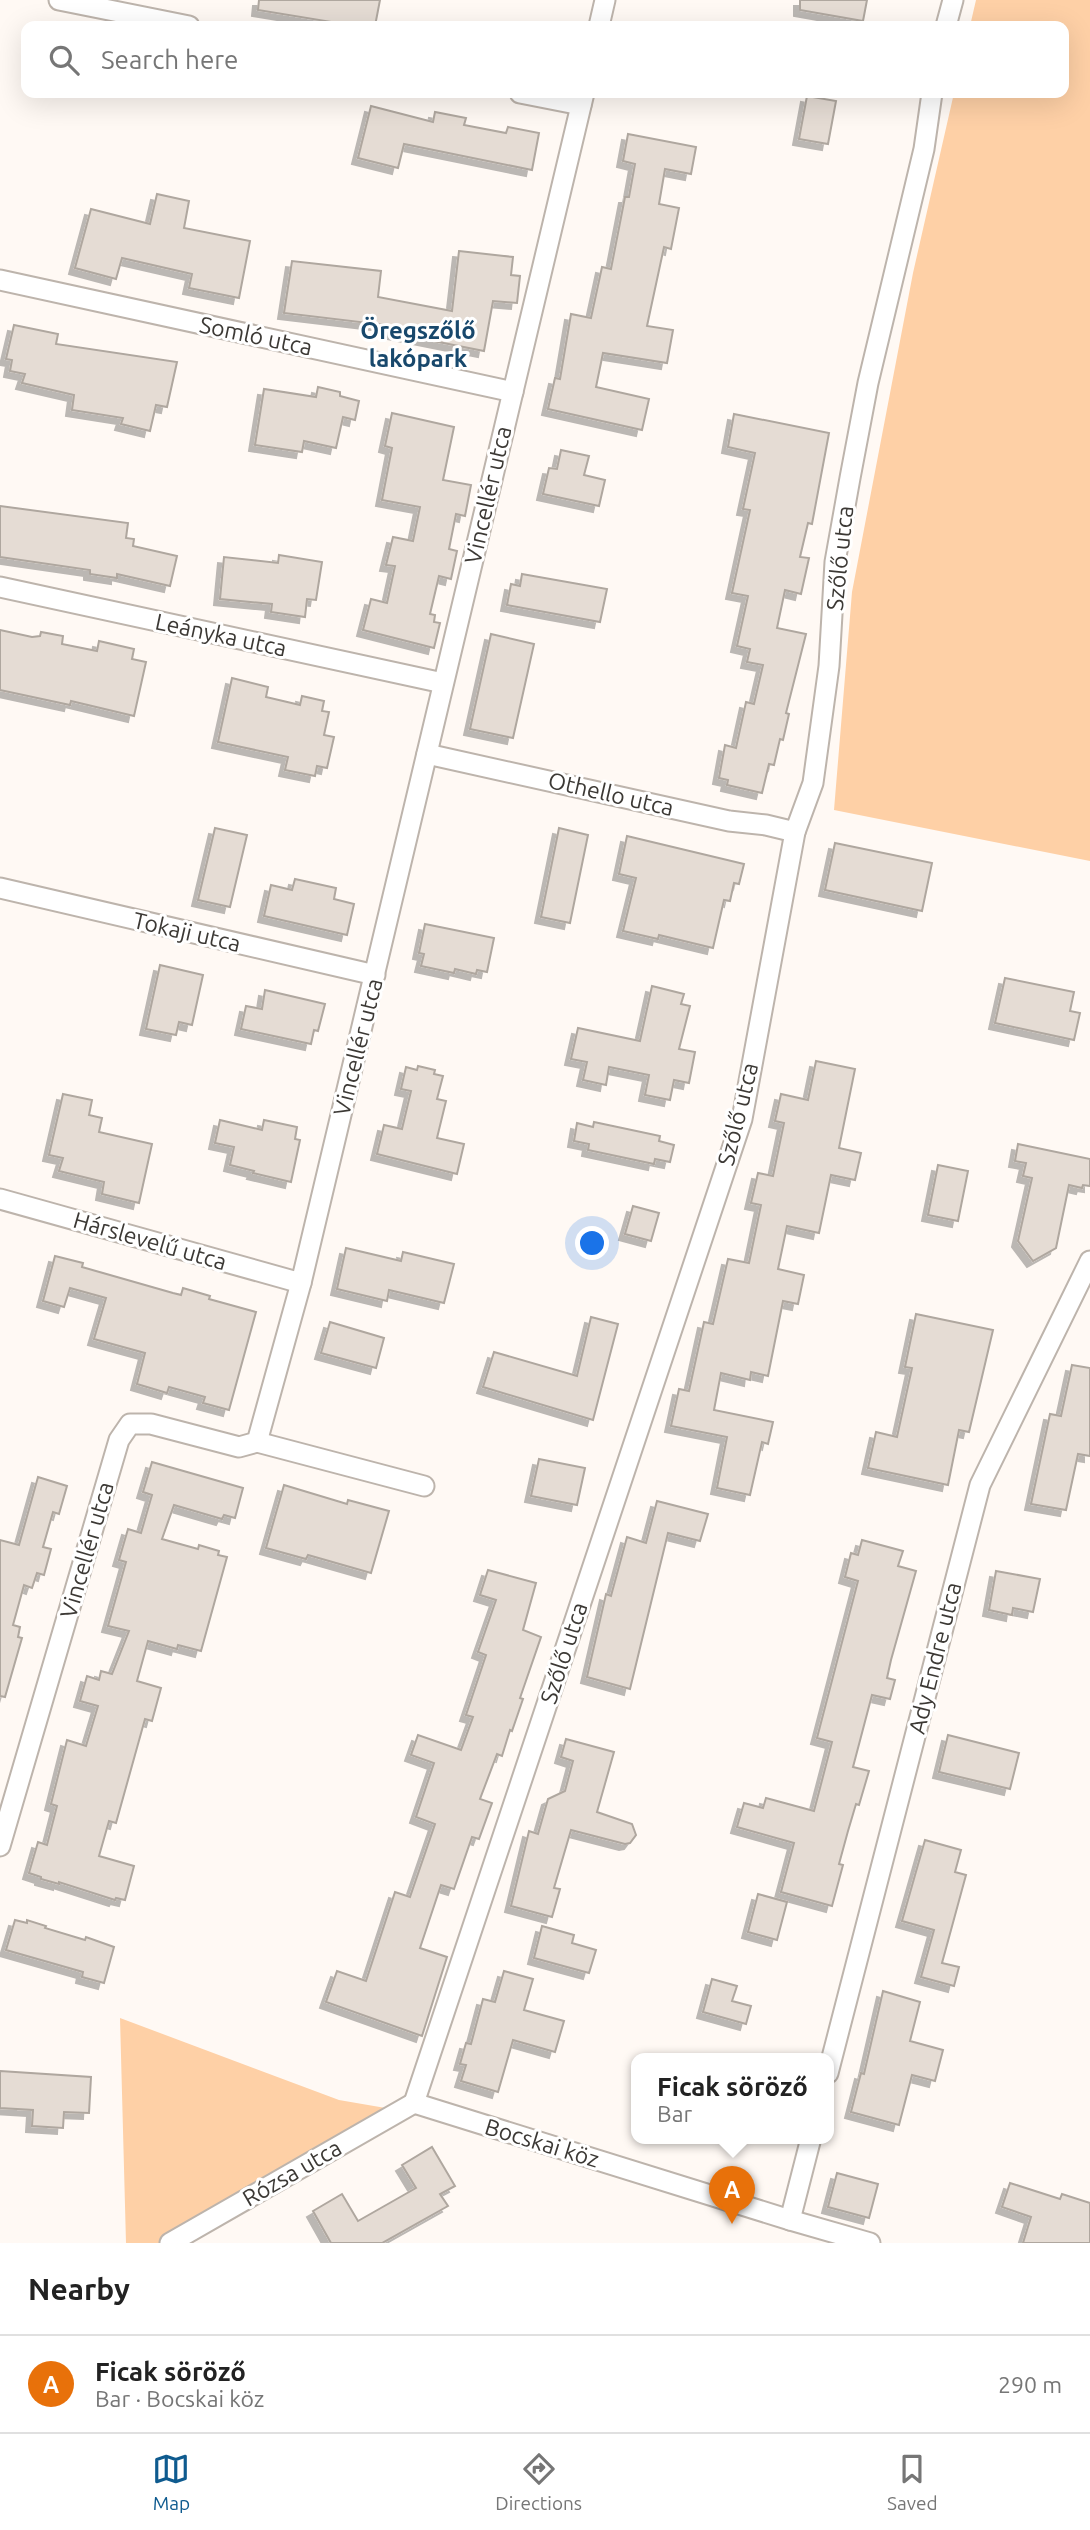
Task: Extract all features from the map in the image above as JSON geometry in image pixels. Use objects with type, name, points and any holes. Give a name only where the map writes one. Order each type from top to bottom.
[{"type":"street","points":[[59,0],[164,21]]},
{"type":"street","points":[[600,21],[605,0]]},
{"type":"street","points":[[947,21],[953,0]]},
{"type":"street","name":"Szőlő utca","points":[[414,2103],[741,1119],[794,832],[813,783],[829,666],[835,562],[850,478],[868,383],[924,149],[931,98]]},
{"type":"street","name":"Vincellér utca","points":[[0,1846],[5,1810],[119,1440],[130,1424],[151,1424],[239,1447],[257,1442],[301,1283],[582,99]]},
{"type":"street","name":"Somló utca","points":[[0,280],[513,392]]},
{"type":"street","name":"Leányka utca","points":[[0,587],[443,682]]},
{"type":"street","name":"Othello utca","points":[[427,754],[729,821],[766,825],[794,832]]},
{"type":"street","name":"Tokaji utca","points":[[0,888],[375,975]]},
{"type":"street","name":"Hárslevelű utca","points":[[0,1199],[301,1283]]},
{"type":"street","name":"Ady Endre utca","points":[[833,2053],[980,1485],[1090,1261]]},
{"type":"street","points":[[257,1442],[424,1486]]},
{"type":"street","name":"Bocskai köz","points":[[414,2103],[870,2243]]},
{"type":"street","name":"Rózsa utca","points":[[170,2243],[414,2103]]},
{"type":"street","points":[[790,2220],[809,2144]]},
{"type":"shaded area","points":[[976,0],[1090,0],[1090,861],[834,810],[852,592],[913,273],[953,98],[1069,98],[1069,21],[971,21]]},
{"type":"shaded area","points":[[120,2018],[339,2100],[403,2111],[165,2243],[126,2243]]},
{"type":"building","points":[[259,0],[380,0],[376,21],[326,21],[258,10]]},
{"type":"building","points":[[800,0],[867,0],[863,21],[800,10]]},
{"type":"building","points":[[807,98],[836,101],[828,144],[799,139]]},
{"type":"building","points":[[371,106],[433,122],[435,112],[466,118],[464,125],[506,133],[508,127],[539,133],[532,170],[404,144],[398,168],[358,158]]},
{"type":"building","points":[[628,134],[696,147],[691,174],[665,169],[659,204],[679,208],[671,249],[664,247],[647,326],[673,330],[667,363],[603,353],[596,387],[649,399],[642,430],[548,409],[555,378],[560,379],[571,314],[591,318],[602,267],[611,269],[625,197],[629,197],[635,164],[623,161]]},
{"type":"building","points":[[157,194],[189,201],[184,228],[250,241],[239,298],[189,288],[192,274],[122,258],[116,279],[75,268],[91,209],[150,224]]},
{"type":"building","points":[[459,251],[513,257],[511,275],[520,276],[517,303],[493,301],[484,351],[393,333],[394,326],[284,313],[292,261],[381,271],[378,297],[452,311]]},
{"type":"building","points":[[14,325],[58,334],[56,344],[177,362],[167,407],[156,405],[150,431],[121,424],[123,418],[72,410],[74,395],[22,383],[25,374],[10,371],[12,360],[6,359]]},
{"type":"building","points":[[318,387],[340,392],[340,396],[359,401],[355,420],[343,417],[336,448],[304,441],[302,452],[255,445],[264,389],[316,397]]},
{"type":"building","points":[[392,413],[454,427],[443,480],[471,485],[465,516],[456,514],[449,549],[457,551],[451,579],[439,576],[430,614],[435,615],[434,622],[440,623],[434,648],[363,630],[371,599],[387,603],[395,566],[386,565],[393,537],[413,541],[420,507],[382,500],[392,448],[385,446]]},
{"type":"building","points":[[734,414],[829,433],[812,524],[808,523],[800,557],[809,558],[801,594],[785,590],[777,628],[806,634],[786,713],[789,714],[783,740],[780,739],[774,765],[769,764],[762,793],[727,785],[728,780],[719,778],[725,745],[736,748],[746,702],[754,704],[763,665],[747,662],[750,649],[737,646],[748,596],[732,593],[750,510],[743,509],[755,453],[728,447]]},
{"type":"building","points":[[561,450],[589,456],[584,475],[605,480],[599,506],[543,494],[549,468],[557,469]]},
{"type":"building","points":[[0,506],[128,523],[126,538],[134,539],[133,546],[177,556],[170,586],[117,574],[117,578],[90,574],[90,570],[0,557]]},
{"type":"building","points":[[279,555],[322,562],[316,600],[307,599],[305,617],[271,612],[272,604],[220,599],[224,557],[278,563]]},
{"type":"building","points":[[522,574],[607,589],[600,622],[507,605],[511,584],[520,586]]},
{"type":"building","points":[[0,630],[32,637],[40,636],[41,632],[63,636],[62,644],[97,651],[99,641],[134,649],[132,659],[146,662],[134,716],[71,701],[70,705],[0,690]]},
{"type":"building","points":[[491,634],[534,644],[513,738],[470,729]]},
{"type":"building","points":[[232,678],[268,687],[266,697],[300,705],[302,696],[324,701],[322,711],[329,712],[324,735],[334,737],[327,768],[317,766],[315,776],[285,770],[288,757],[218,742]]},
{"type":"building","points":[[215,828],[247,835],[230,907],[198,900]]},
{"type":"building","points":[[559,828],[588,835],[570,923],[541,917]]},
{"type":"building","points":[[627,836],[744,864],[739,884],[734,883],[730,901],[724,900],[713,948],[659,935],[658,939],[623,931],[636,878],[619,874]]},
{"type":"building","points":[[835,843],[932,863],[922,911],[825,890]]},
{"type":"building","points":[[295,879],[336,888],[334,899],[354,904],[347,935],[264,916],[271,885],[292,890]]},
{"type":"building","points":[[425,924],[494,938],[487,972],[477,970],[476,974],[455,969],[454,973],[421,966],[424,954],[419,953]]},
{"type":"building","points":[[160,965],[203,975],[192,1025],[179,1022],[176,1035],[146,1029]]},
{"type":"building","points":[[1005,978],[1074,992],[1070,1011],[1080,1013],[1074,1040],[995,1023]]},
{"type":"building","points":[[652,986],[684,994],[681,1004],[690,1006],[679,1049],[695,1052],[689,1083],[674,1080],[670,1100],[645,1095],[649,1075],[609,1067],[606,1085],[583,1080],[587,1062],[571,1059],[578,1028],[640,1041]]},
{"type":"building","points":[[265,990],[325,1004],[318,1031],[314,1030],[311,1044],[241,1029],[246,1006],[262,1009]]},
{"type":"building","points":[[816,1061],[855,1069],[839,1148],[861,1153],[855,1180],[831,1175],[819,1233],[787,1226],[778,1269],[804,1275],[798,1304],[783,1301],[768,1376],[751,1372],[750,1380],[721,1373],[714,1410],[773,1422],[768,1444],[762,1442],[750,1495],[717,1488],[727,1437],[671,1426],[679,1389],[689,1391],[704,1322],[713,1324],[728,1259],[749,1263],[761,1205],[751,1203],[758,1173],[773,1176],[784,1123],[775,1121],[781,1094],[808,1100]]},
{"type":"building","points":[[418,1066],[435,1070],[434,1074],[443,1076],[437,1099],[446,1101],[437,1138],[464,1144],[457,1174],[377,1154],[384,1125],[402,1129],[411,1091],[401,1089],[406,1067],[417,1070]]},
{"type":"building","points":[[63,1094],[92,1100],[89,1115],[102,1118],[99,1132],[152,1144],[139,1203],[102,1194],[104,1182],[59,1171],[63,1158],[49,1155]]},
{"type":"building","points":[[220,1120],[262,1130],[264,1120],[297,1127],[295,1139],[300,1140],[291,1182],[230,1165],[234,1147],[215,1143]]},
{"type":"building","points":[[594,1122],[660,1136],[659,1141],[674,1145],[670,1162],[655,1159],[654,1164],[588,1150],[589,1144],[574,1141],[577,1123],[593,1127]]},
{"type":"building","points":[[1018,1144],[1090,1159],[1090,1186],[1083,1185],[1082,1188],[1069,1185],[1056,1248],[1033,1261],[1018,1241],[1032,1178],[1023,1176],[1026,1163],[1015,1161]]},
{"type":"building","points":[[938,1165],[968,1171],[958,1221],[928,1215]]},
{"type":"building","points":[[633,1206],[659,1213],[651,1241],[625,1234]]},
{"type":"building","points":[[346,1248],[401,1261],[403,1252],[454,1264],[444,1303],[389,1290],[387,1301],[337,1289]]},
{"type":"building","points":[[55,1256],[83,1263],[82,1267],[173,1293],[181,1295],[183,1288],[210,1296],[209,1299],[256,1312],[229,1410],[203,1403],[205,1397],[169,1387],[167,1393],[137,1384],[145,1353],[94,1339],[106,1298],[70,1288],[64,1307],[43,1301]]},
{"type":"building","points":[[916,1314],[993,1330],[969,1432],[959,1430],[948,1485],[868,1468],[876,1432],[897,1437],[912,1368],[905,1367]]},
{"type":"building","points":[[591,1317],[618,1324],[593,1420],[483,1387],[494,1352],[577,1376]]},
{"type":"building","points":[[330,1322],[384,1338],[376,1368],[321,1353]]},
{"type":"building","points":[[1072,1365],[1090,1368],[1090,1456],[1078,1454],[1066,1510],[1031,1504],[1050,1414],[1061,1416]]},
{"type":"building","points":[[539,1459],[585,1468],[577,1505],[531,1496]]},
{"type":"building","points":[[152,1462],[243,1488],[235,1518],[224,1515],[222,1519],[174,1505],[162,1539],[198,1549],[199,1545],[219,1551],[218,1555],[227,1557],[201,1651],[178,1645],[177,1649],[148,1641],[137,1681],[161,1688],[152,1721],[145,1719],[116,1823],[109,1821],[99,1856],[134,1866],[125,1900],[115,1900],[41,1879],[29,1873],[38,1842],[47,1845],[57,1806],[51,1804],[67,1740],[86,1746],[98,1706],[80,1701],[87,1676],[99,1680],[101,1671],[112,1674],[129,1631],[108,1626],[126,1562],[119,1560],[128,1529],[141,1533],[152,1495],[143,1492]]},
{"type":"building","points":[[38,1477],[67,1486],[59,1514],[53,1512],[43,1547],[51,1549],[44,1575],[37,1573],[32,1588],[24,1585],[13,1625],[20,1627],[18,1637],[22,1638],[5,1697],[0,1696],[0,1540],[19,1545]]},
{"type":"building","points":[[284,1485],[347,1504],[348,1500],[389,1511],[371,1573],[308,1555],[306,1559],[266,1548]]},
{"type":"building","points":[[657,1501],[708,1514],[700,1541],[668,1533],[630,1689],[587,1677],[606,1594],[611,1596],[627,1537],[646,1543]]},
{"type":"building","points":[[862,1540],[903,1551],[898,1566],[916,1571],[887,1678],[895,1680],[890,1699],[872,1695],[853,1767],[869,1771],[848,1831],[839,1864],[843,1865],[832,1906],[781,1892],[794,1843],[737,1827],[744,1803],[763,1808],[766,1798],[814,1811],[832,1742],[817,1738],[858,1581],[845,1577],[851,1553],[858,1555]]},
{"type":"building","points":[[488,1570],[536,1583],[523,1630],[541,1637],[512,1731],[510,1730],[502,1756],[497,1754],[480,1799],[492,1803],[479,1839],[472,1837],[454,1889],[441,1885],[420,1948],[447,1957],[422,2036],[326,2002],[337,1971],[366,1981],[395,1892],[410,1897],[435,1824],[416,1817],[434,1763],[411,1755],[418,1735],[461,1750],[473,1717],[466,1715],[486,1655],[478,1652],[496,1600],[480,1595]]},
{"type":"building","points":[[996,1571],[1040,1579],[1033,1612],[1013,1608],[1012,1615],[989,1610]]},
{"type":"building","points":[[948,1735],[1019,1753],[1010,1789],[939,1772]]},
{"type":"building","points":[[566,1739],[614,1752],[597,1812],[632,1824],[636,1835],[630,1843],[625,1844],[571,1830],[554,1888],[560,1889],[552,1917],[511,1906],[529,1831],[538,1834],[548,1799],[565,1791],[573,1761],[561,1757]]},
{"type":"building","points":[[925,1840],[961,1850],[955,1872],[966,1875],[942,1963],[959,1967],[954,1986],[921,1977],[934,1930],[902,1921]]},
{"type":"building","points":[[758,1894],[787,1902],[777,1940],[748,1932]]},
{"type":"building","points":[[15,1920],[27,1923],[27,1920],[46,1926],[45,1928],[85,1940],[86,1937],[114,1947],[104,1983],[82,1977],[83,1972],[6,1950]]},
{"type":"building","points":[[542,1926],[574,1935],[572,1943],[596,1950],[589,1973],[534,1958]]},
{"type":"building","points":[[504,1971],[533,1979],[524,2010],[564,2021],[555,2052],[513,2040],[498,2092],[461,2081],[466,2065],[460,2064],[466,2043],[471,2044],[483,1999],[495,2002]]},
{"type":"building","points":[[712,1979],[737,1986],[732,2001],[751,2006],[746,2024],[703,2012]]},
{"type":"building","points":[[883,1991],[920,2002],[910,2041],[943,2050],[935,2081],[912,2075],[899,2125],[851,2112],[861,2073],[864,2074]]},
{"type":"building","points":[[0,2071],[91,2077],[89,2113],[64,2112],[63,2128],[32,2126],[33,2110],[0,2108]]},
{"type":"building","points":[[432,2147],[455,2186],[440,2194],[448,2206],[382,2243],[331,2243],[313,2211],[342,2194],[358,2221],[416,2188],[402,2165]]},
{"type":"building","points":[[837,2173],[878,2184],[869,2218],[828,2207]]},
{"type":"building","points":[[1010,2183],[1060,2199],[1062,2194],[1090,2203],[1090,2243],[1023,2243],[1031,2217],[1002,2207]]},
{"type":"place","name":"Ficak söröző","points":[[732,2224]]},
{"type":"district","name":"Öregszőlő lakópark","points":[[418,345]]}]
